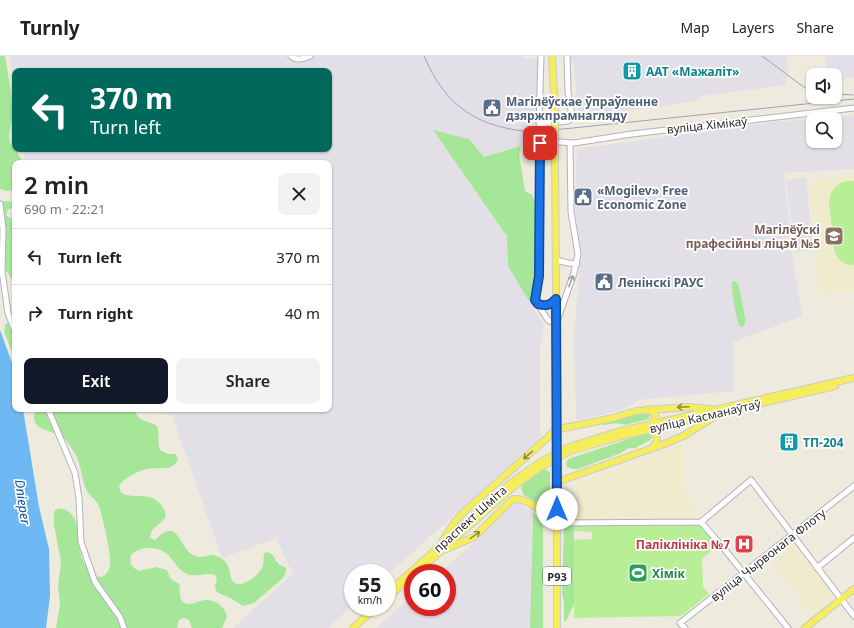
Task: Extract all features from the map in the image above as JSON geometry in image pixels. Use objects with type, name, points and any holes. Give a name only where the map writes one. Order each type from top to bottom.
[{"type":"main road","name":"Р93","points":[[552,56],[555,111],[557,628]]},
{"type":"main road","name":"вуліца Касманаўтаў","points":[[823,387],[854,378]]},
{"type":"main road","name":"вуліца Касманаўтаў","points":[[559,454],[588,440],[718,412],[754,402],[854,382]]},
{"type":"main road","points":[[440,549],[455,522],[464,512],[546,440],[556,429],[569,428],[649,409],[688,407],[718,412]]},
{"type":"main road","points":[[649,409],[655,414],[656,417],[652,427],[658,437],[657,442],[651,449]]},
{"type":"main road","points":[[557,482],[651,449],[685,435],[718,412]]},
{"type":"main road","name":"праспект Шміта","points":[[425,564],[512,482],[539,462],[559,454]]},
{"type":"main road","points":[[440,549],[474,537],[513,499],[527,501],[557,523]]},
{"type":"main road","name":"праспект Шміта","points":[[396,586],[440,549]]},
{"type":"main road","points":[[396,590],[404,584]]},
{"type":"main road","points":[[805,628],[854,588]]},
{"type":"main road","points":[[347,628],[361,616]]},
{"type":"main road","points":[[353,628],[367,616]]},
{"type":"street","points":[[291,56],[295,59],[303,59],[310,56]]},
{"type":"street","points":[[541,56],[539,124],[568,121],[570,119],[571,110],[568,92],[567,56]]},
{"type":"street","name":"вуліца Хімікаў","points":[[561,142],[570,143],[632,134],[854,108]]},
{"type":"street","points":[[549,141],[540,143],[539,276],[535,300],[548,320],[556,324],[577,264],[578,254],[571,212],[570,143]]},
{"type":"street","points":[[0,204],[3,229],[2,271],[8,313],[12,324]]},
{"type":"street","points":[[556,260],[577,264]]},
{"type":"street","points":[[538,304],[549,305],[556,299]]},
{"type":"street","points":[[49,412],[75,473],[79,498],[81,542],[95,582],[120,617],[124,628]]},
{"type":"street","points":[[557,523],[701,522],[751,480],[817,568],[842,598],[854,616]]},
{"type":"street","name":"вуліца Чырвонага Флоту","points":[[685,628],[680,622],[744,574],[854,486]]},
{"type":"street","points":[[701,522],[788,628]]},
{"type":"street","points":[[817,568],[854,538]]},
{"type":"shaded area","points":[[10,56],[522,56],[523,58],[540,59],[537,108],[521,146],[484,157],[469,139],[433,131],[507,236],[508,266],[544,325],[540,345],[540,439],[396,567],[396,564],[344,564],[344,613],[327,628],[233,628],[293,574],[276,538],[222,558],[172,415],[166,414],[165,412],[332,412],[332,160],[25,160],[24,152],[332,152],[332,68],[12,68],[12,78]]},
{"type":"shaded area","name":"ААТ «Мажаліт»","points":[[570,56],[787,56],[788,76],[784,85],[701,96],[701,100],[598,115],[598,110],[578,112],[573,62],[570,62]]},
{"type":"shaded area","points":[[825,56],[854,56],[854,78],[842,79],[842,68],[826,68]]},
{"type":"shaded area","points":[[854,115],[854,169],[784,173],[792,255],[802,316],[733,342],[733,391],[637,400],[632,405],[618,411],[578,420],[576,419],[574,336],[581,256],[575,210],[577,149],[775,122],[806,119],[806,148],[842,148],[842,116]]},
{"type":"shaded area","name":"Магілёўскі прафесійны ліцэй №5","points":[[854,175],[854,291],[819,293],[809,181]]},
{"type":"shaded area","points":[[806,178],[813,250],[795,252],[786,180]]},
{"type":"shaded area","points":[[683,443],[683,485],[693,504],[695,519],[576,519],[576,482],[601,475]]},
{"type":"shaded area","points":[[515,502],[533,512],[530,628],[376,628],[389,616],[396,616],[396,610],[404,603],[404,616],[456,616],[456,564],[450,564],[467,549]]},
{"type":"shaded area","points":[[794,543],[836,595],[812,616],[773,564],[785,550]]},
{"type":"green space","points":[[0,56],[5,56],[12,111],[9,139],[12,145],[12,152],[17,152],[22,160],[12,160],[12,190],[6,191],[0,189]]},
{"type":"green space","points":[[433,130],[469,139],[484,157],[521,146],[519,154],[525,191],[532,195],[536,205],[536,278],[532,300],[529,301],[508,266],[507,236],[509,235],[506,235]]},
{"type":"green space","points":[[847,181],[854,181],[854,265],[842,262],[838,258],[833,241],[829,204],[830,196],[836,186]]},
{"type":"green space","points":[[9,201],[12,203],[12,208],[8,210],[6,215],[12,218],[12,280],[8,273],[0,265],[0,202]]},
{"type":"green space","points":[[735,281],[739,286],[745,318],[743,327],[739,326],[734,304],[732,282]]},
{"type":"green space","points":[[7,323],[12,325],[12,352],[4,332],[5,325]]},
{"type":"green space","points":[[35,412],[136,412],[140,419],[157,426],[160,450],[168,454],[175,454],[178,458],[173,466],[140,471],[128,477],[119,486],[121,493],[132,496],[153,498],[164,509],[165,518],[153,529],[150,538],[155,540],[163,533],[169,531],[174,532],[189,552],[195,556],[202,557],[213,555],[225,561],[228,565],[232,581],[239,584],[247,582],[259,573],[263,566],[264,554],[266,552],[272,555],[279,564],[286,568],[283,578],[254,603],[243,606],[216,591],[215,584],[217,579],[215,575],[187,574],[182,571],[164,552],[159,549],[144,548],[132,554],[130,560],[134,568],[139,571],[156,567],[167,570],[170,578],[180,586],[181,600],[183,602],[191,604],[208,600],[219,604],[226,613],[227,617],[222,628],[192,628],[189,620],[184,618],[179,620],[177,628],[56,628],[60,604],[58,586],[61,562],[54,525],[55,510],[63,509],[72,515],[76,522],[80,548],[85,565],[97,576],[102,577],[108,571],[110,565],[110,554],[99,506],[86,489],[78,459],[68,443],[62,437],[37,425],[34,416]]},
{"type":"green space","points":[[647,412],[650,415],[649,419],[625,425],[616,423],[603,425],[603,423]]},
{"type":"green space","points":[[647,433],[651,434],[652,438],[635,448],[628,448],[621,453],[578,469],[567,467],[566,463],[568,459]]},
{"type":"green space","points":[[543,470],[547,470],[550,473],[550,504],[548,509],[523,494],[521,488],[524,483]]},
{"type":"green space","points":[[533,512],[541,521],[543,526],[543,628],[530,628]]},
{"type":"green space","name":"Хімік","points":[[701,525],[717,546],[702,559],[703,586],[709,594],[681,616],[574,618],[574,540],[592,539],[592,532],[574,531],[573,526]]},
{"type":"green space","points":[[564,526],[574,526],[574,604],[566,621],[564,621],[564,603],[562,593]]},
{"type":"water","name":"Dnieper","points":[[0,330],[12,363],[12,412],[23,412],[39,507],[49,549],[50,596],[46,628],[0,628]]},
{"type":"railway","points":[[424,56],[433,74],[454,102],[481,120],[514,130],[534,132],[854,99]]},
{"type":"railway","points":[[762,56],[806,88]]},
{"type":"railway","points":[[842,94],[853,95]]},
{"type":"place","name":"ААТ «Мажаліт»","points":[[632,71]]},
{"type":"place","name":"Магілёўскае ўпраўленне дзяржпрамнагляду","points":[[492,108]]},
{"type":"place","name":"«Mogilev» Free Economic Zone","points":[[583,197]]},
{"type":"place","name":"Магілёўскі прафесійны ліцэй №5","points":[[834,236]]},
{"type":"place","name":"Ленінскі РАУС","points":[[604,282]]},
{"type":"place","name":"ТП-204","points":[[789,442]]},
{"type":"place","name":"Паліклініка №7","points":[[744,544]]},
{"type":"place","name":"Хімік","points":[[638,573]]},
{"type":"route","points":[[540,143],[539,276],[535,300],[538,304],[549,305],[556,299],[557,509]]}]
